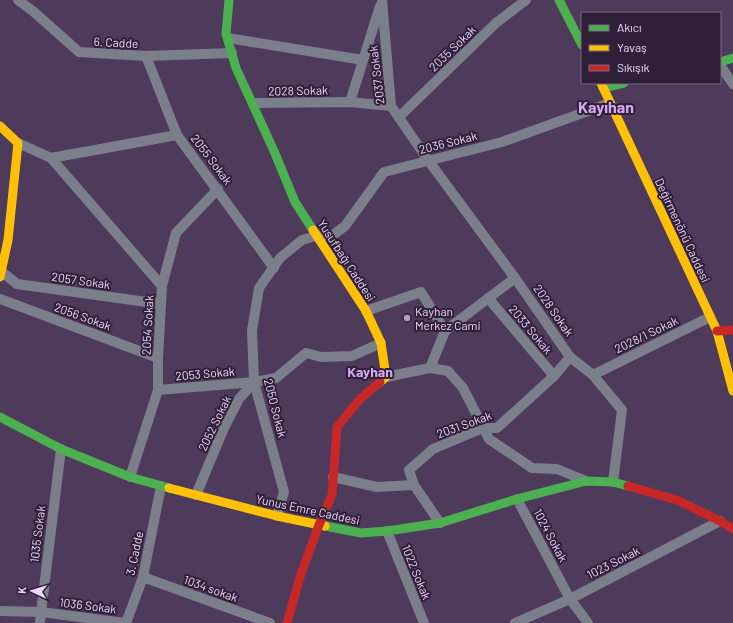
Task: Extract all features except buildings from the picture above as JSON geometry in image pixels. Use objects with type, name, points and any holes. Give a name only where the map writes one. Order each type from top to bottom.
[{"type":"street","name":"6. Cadde","points":[[18,0],[34,12],[79,52],[146,56],[232,53]]},
{"type":"street","name":"Yusufbağı Caddesi","points":[[229,0],[226,34],[236,68],[253,103],[295,202],[366,310],[381,343],[386,377]]},
{"type":"street","points":[[350,102],[382,0]]},
{"type":"street","name":"2037 Sokak","points":[[382,0],[391,106],[428,160]]},
{"type":"street","name":"2035 Sokak","points":[[399,117],[496,23],[526,0]]},
{"type":"street","points":[[559,0],[581,43]]},
{"type":"street","points":[[228,38],[363,60]]},
{"type":"street","name":"2055 Sokak","points":[[146,56],[177,134],[274,268]]},
{"type":"street","points":[[721,62],[733,58]]},
{"type":"street","points":[[721,66],[733,84]]},
{"type":"street","points":[[602,85],[613,84]]},
{"type":"street","name":"Değirmenönü Caddesi","points":[[602,85],[717,331],[733,391]]},
{"type":"street","name":"2028 Sokak","points":[[253,103],[350,102],[391,106]]},
{"type":"street","name":"2036 Sokak","points":[[316,236],[333,235],[345,226],[384,172],[502,142],[610,103]]},
{"type":"street","points":[[0,126],[18,143],[51,158],[162,286]]},
{"type":"street","points":[[51,158],[177,134]]},
{"type":"street","points":[[1,275],[4,237],[18,143]]},
{"type":"street","name":"2028 Sokak","points":[[428,160],[515,278],[570,357],[593,374],[622,410],[613,482]]},
{"type":"street","name":"2054 Sokak","points":[[130,477],[158,390],[158,358],[162,286],[176,233],[218,189]]},
{"type":"street","name":"2050 Sokak","points":[[278,516],[284,492],[254,382],[252,330],[259,288],[280,258],[302,240],[316,236]]},
{"type":"street","name":"2057 Sokak","points":[[1,275],[17,284],[161,304]]},
{"type":"street","points":[[430,368],[445,331],[515,278]]},
{"type":"street","points":[[366,310],[421,292],[445,331]]},
{"type":"street","name":"2033 Sokak","points":[[488,298],[554,376]]},
{"type":"street","name":"2056 Sokak","points":[[0,299],[158,358]]},
{"type":"street","name":"2028/1 Sokak","points":[[593,374],[710,317]]},
{"type":"street","points":[[717,331],[733,330]]},
{"type":"street","points":[[254,382],[276,378],[306,353],[321,357],[352,356],[381,343]]},
{"type":"street","name":"2031 Sokak","points":[[440,523],[414,485],[409,470],[433,449],[483,428],[497,428],[554,376],[570,357]]},
{"type":"street","points":[[287,623],[301,574],[332,495],[337,427],[360,399],[386,377],[430,368],[448,371],[463,388],[489,439],[532,468],[557,469],[586,481]]},
{"type":"street","name":"2053 Sokak","points":[[158,390],[254,382]]},
{"type":"street","name":"2052 Sokak","points":[[196,495],[224,428],[239,399],[254,382]]},
{"type":"street","name":"Yunus Emre Caddesi","points":[[0,417],[61,449],[130,477],[278,516],[361,533],[387,531],[440,523],[517,499],[586,481],[613,482],[677,500],[733,529]]},
{"type":"street","name":"1035 Sokak","points":[[40,623],[61,449]]},
{"type":"street","points":[[333,477],[377,487],[414,485]]},
{"type":"street","name":"3. Cadde","points":[[125,623],[143,577],[161,486]]},
{"type":"street","name":"1024 Sokak","points":[[517,499],[570,599],[588,623]]},
{"type":"street","name":"1023 Sokak","points":[[515,623],[570,599],[720,521]]},
{"type":"street","name":"1022 Sokak","points":[[387,531],[424,623]]},
{"type":"street","name":"1034 sokak","points":[[143,577],[270,623]]},
{"type":"street","name":"1036 Sokak","points":[[0,611],[41,612],[125,623]]},
{"type":"traffic: fast","points":[[229,0],[226,34],[236,68],[274,151],[295,202],[313,230]]},
{"type":"traffic: fast","points":[[559,0],[581,43]]},
{"type":"traffic: fast","points":[[721,62],[733,58]]},
{"type":"traffic: fast","points":[[603,88],[620,84]]},
{"type":"traffic: fast","points":[[0,417],[61,449],[130,477],[169,488]]},
{"type":"traffic: fast","points":[[325,526],[361,533],[387,531],[440,523],[517,499],[586,481],[613,482],[628,486]]},
{"type":"traffic: slow","points":[[601,84],[717,331],[733,391]]},
{"type":"traffic: slow","points":[[0,126],[18,143],[8,240],[0,277]]},
{"type":"traffic: slow","points":[[313,230],[366,311],[381,343],[386,377],[380,382]]},
{"type":"traffic: slow","points":[[169,488],[277,516],[325,526]]},
{"type":"traffic: jam","points":[[717,331],[733,330]]},
{"type":"traffic: jam","points":[[287,623],[301,574],[332,495],[337,427],[360,399],[380,382]]},
{"type":"traffic: jam","points":[[628,486],[677,500],[733,529]]},
{"type":"place","name":"Kayhan Merkez Cami","points":[[407,318]]},
{"type":"district","name":"Kayıhan","points":[[606,106]]},
{"type":"district","name":"Kayhan","points":[[370,371]]}]
